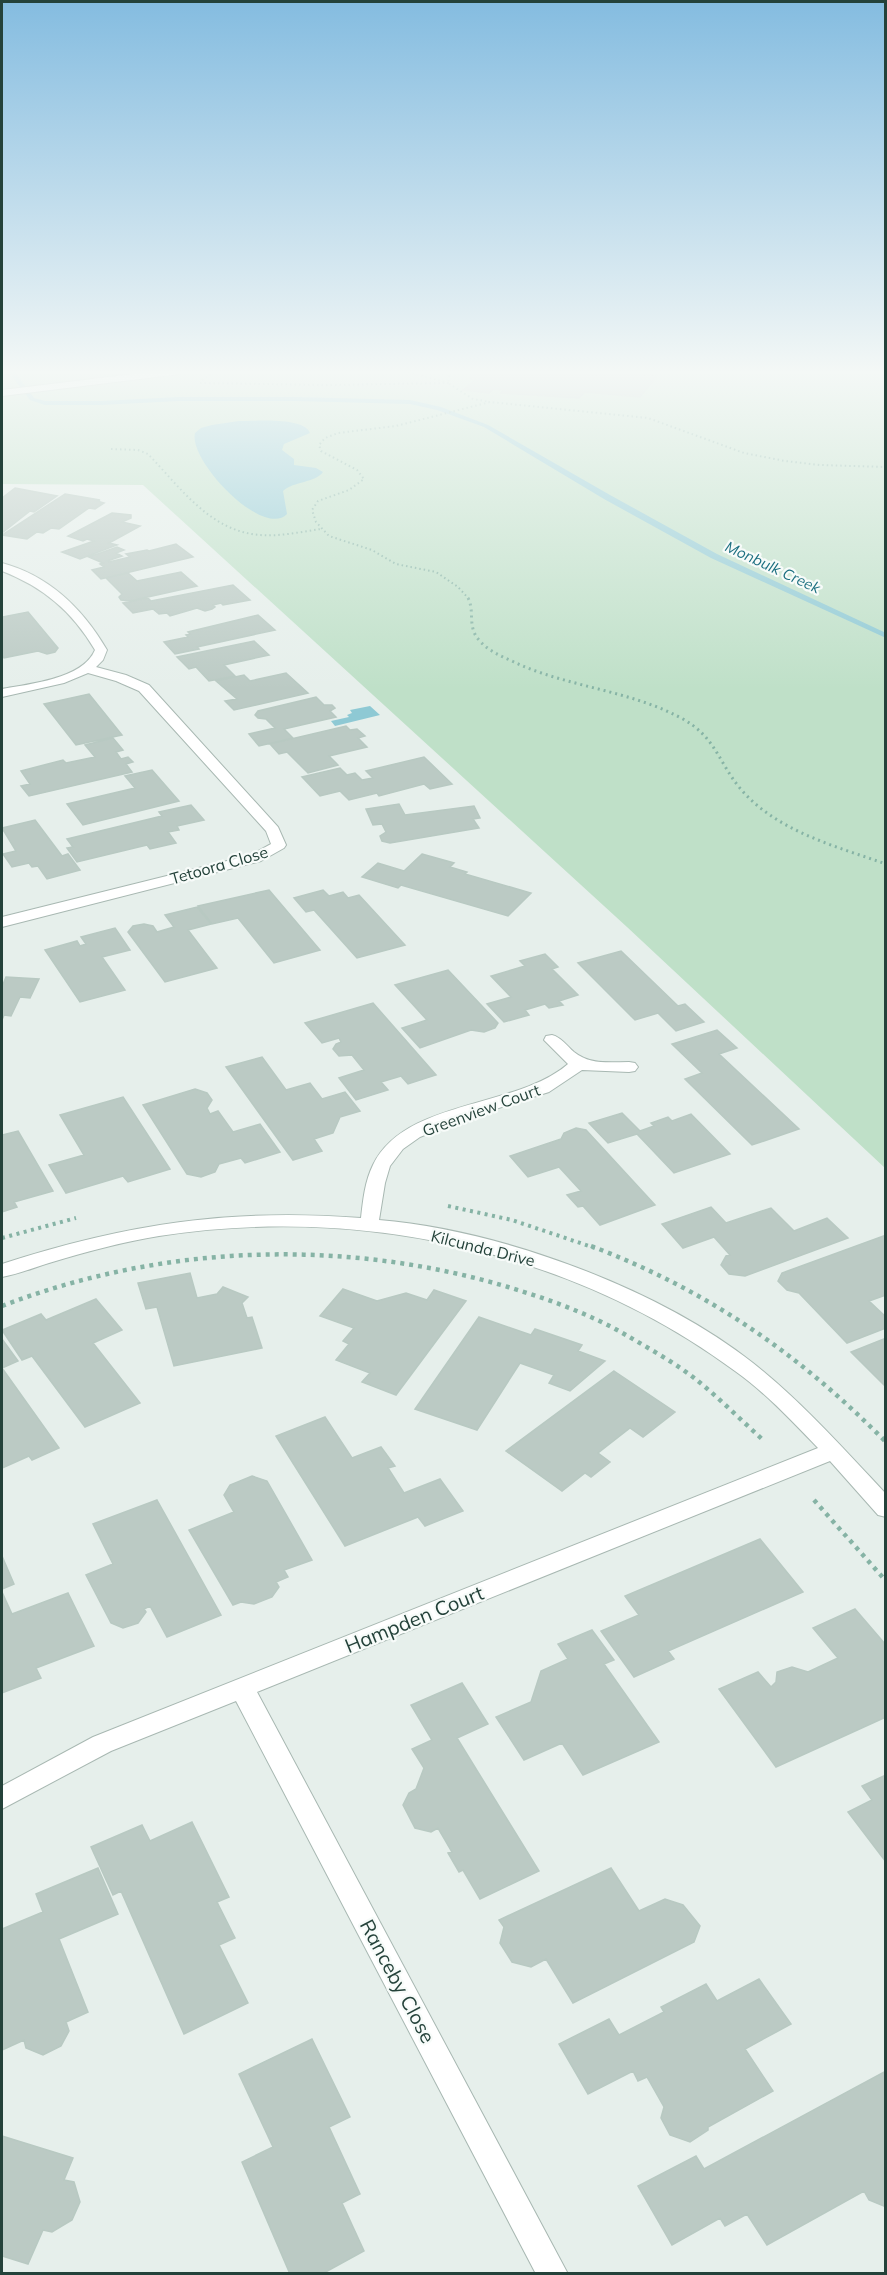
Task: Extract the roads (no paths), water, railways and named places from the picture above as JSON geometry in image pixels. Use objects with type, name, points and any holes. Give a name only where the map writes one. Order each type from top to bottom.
[{"type":"street","points":[[2,567],[38,581],[56,593],[78,616],[101,650],[101,656],[87,669],[56,681],[2,693]]},
{"type":"street","name":"Tetoora Close","points":[[2,922],[256,858],[279,845],[273,830],[144,688],[121,678],[87,669]]},
{"type":"street","points":[[552,1040],[578,1064],[591,1067],[629,1067]]},
{"type":"street","name":"Greenview Court","points":[[369,1226],[377,1176],[385,1158],[399,1143],[443,1121],[543,1088],[561,1078],[578,1064]]},
{"type":"street","name":"Kilcunda Drive","points":[[2,1271],[57,1253],[160,1230],[249,1221],[308,1221],[369,1226],[448,1237],[497,1249],[600,1284],[654,1310],[708,1342],[742,1365],[772,1390],[885,1509]]},
{"type":"street","name":"Hampden Court","points":[[2,1798],[102,1744],[832,1451]]},
{"type":"street","name":"Ranceby Close","points":[[242,1688],[553,2274]]},
{"type":"water","points":[[215,477],[317,477],[283,491],[287,514],[276,519],[262,516],[229,493]]},
{"type":"water","points":[[370,706],[380,715],[335,726],[331,721],[349,717],[347,715],[352,713],[350,710]]},
{"type":"waterway","name":"Monbulk Creek","points":[[574,477],[714,556],[886,636]]}]
